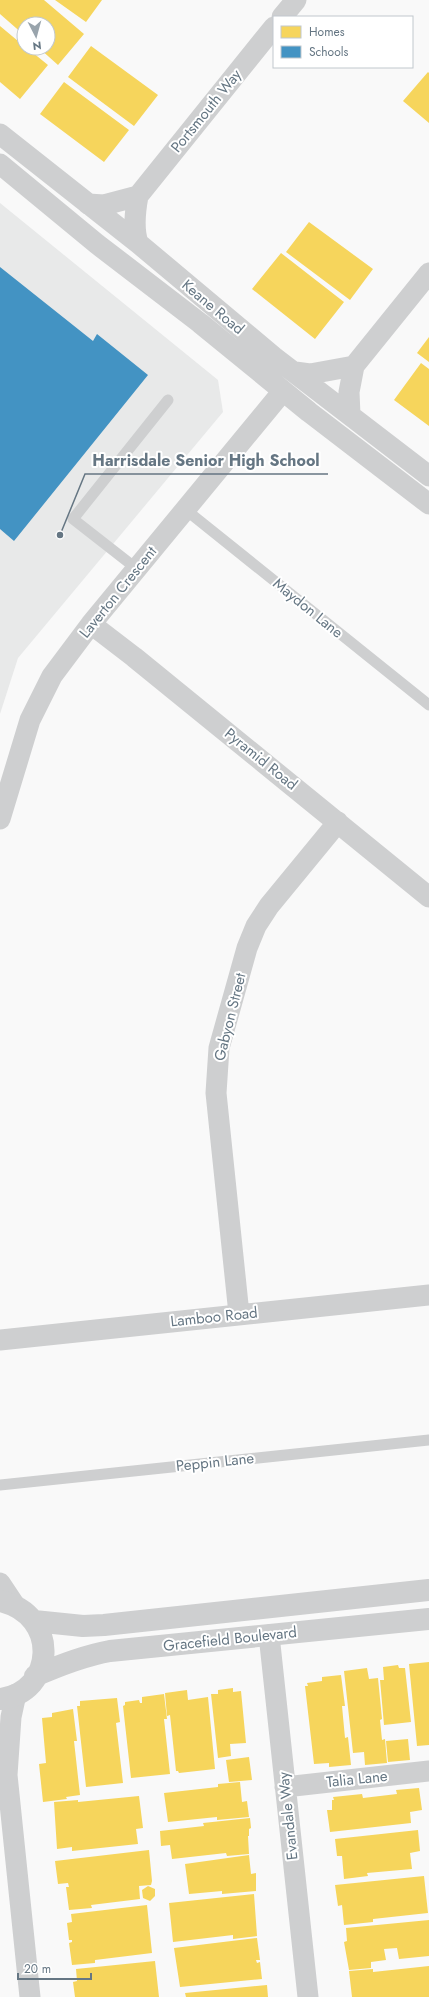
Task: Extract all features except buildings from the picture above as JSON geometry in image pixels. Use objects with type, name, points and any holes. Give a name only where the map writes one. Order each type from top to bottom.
[{"type":"street","points":[[283,16],[296,0]]},
{"type":"street","name":"Portsmouth Way","points":[[138,196],[273,28]]},
{"type":"street","name":"Keane Road","points":[[0,134],[138,243],[274,357],[429,476]]},
{"type":"street","name":"Keane Road","points":[[0,164],[97,244],[200,323],[283,391],[429,504]]},
{"type":"street","points":[[88,204],[104,205],[138,196],[135,228],[138,243]]},
{"type":"street","points":[[350,415],[350,392],[354,366],[429,273]]},
{"type":"street","points":[[295,372],[310,374],[354,366]]},
{"type":"street","name":"Laverton Crescent","points":[[0,819],[36,705],[52,676],[91,624],[283,391]]},
{"type":"street","name":"Pyramid Road","points":[[91,624],[429,897]]},
{"type":"street","name":"Gabyon Street","points":[[239,1314],[216,1093],[219,1048],[248,948],[256,926],[269,906],[338,822]]},
{"type":"street","name":"Lamboo Road","points":[[0,1340],[239,1314],[429,1296]]},
{"type":"street","points":[[0,1583],[7,1603],[24,1610],[39,1628],[43,1641],[44,1655],[39,1671],[30,1685],[8,1696],[11,1717],[7,1775],[30,1997]]},
{"type":"street","name":"Gracefield Boulevard","points":[[34,1621],[83,1626],[104,1626],[429,1590]]},
{"type":"street","name":"Gracefield Boulevard","points":[[35,1676],[67,1662],[88,1655],[429,1619]]},
{"type":"street","name":"Evandale Way","points":[[269,1635],[308,1997]]},
{"type":"street","points":[[0,1755],[7,1775]]},
{"type":"street","name":"Talia Lane","points":[[285,1787],[429,1771]]},
{"type":"lane","points":[[137,569],[73,519],[168,400]]},
{"type":"lane","name":"Maydon Lane","points":[[186,510],[429,705]]},
{"type":"lane","name":"Peppin Lane","points":[[0,1485],[429,1440]]},
{"type":"shaded area","points":[[0,203],[218,380],[223,412],[18,658],[0,714]]},
{"type":"place","name":"Harrisdale Senior High School","points":[[60,535]]}]
